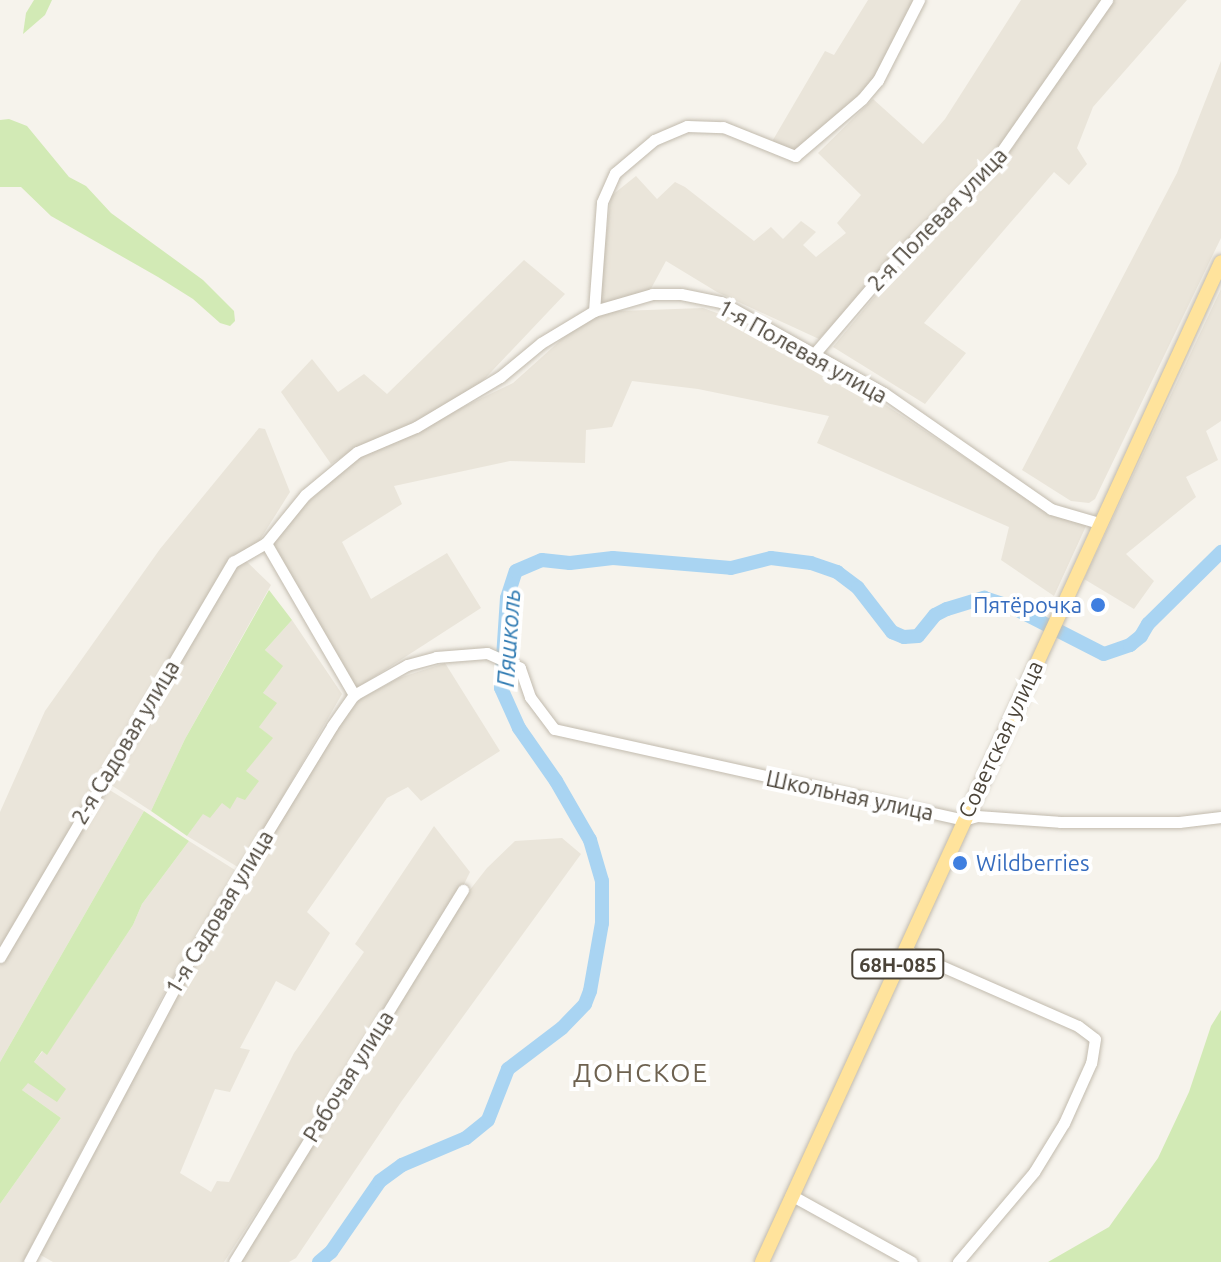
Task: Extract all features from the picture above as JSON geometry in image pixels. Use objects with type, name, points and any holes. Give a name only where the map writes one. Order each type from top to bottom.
[{"type":"main road","name":"Советская улица","points":[[762,1262],[1221,262]]},
{"type":"street","points":[[594,311],[602,202],[615,173],[654,140],[687,126],[723,127],[795,156],[862,99],[878,80],[919,0]]},
{"type":"street","name":"2-я Полевая улица","points":[[815,353],[898,256],[999,156],[1107,0]]},
{"type":"street","name":"1-я Полевая улица","points":[[266,543],[305,495],[357,452],[428,420],[500,377],[541,343],[594,311],[652,294],[681,294],[721,302],[884,393],[1051,509],[1099,523]]},
{"type":"street","points":[[266,543],[354,695]]},
{"type":"street","name":"2-я Садовая улица","points":[[0,957],[233,562],[266,543]]},
{"type":"street","name":"1-я Садовая улица","points":[[31,1258],[190,959],[354,695],[407,665],[436,657],[487,653],[520,668]]},
{"type":"street","name":"Школьная улица","points":[[520,668],[530,697],[554,729],[963,820],[977,816],[1061,822],[1179,822],[1221,817]]},
{"type":"street","name":"Рабочая улица","points":[[234,1262],[463,890]]},
{"type":"street","points":[[905,950],[1078,1026],[1095,1039],[1091,1063],[1064,1123],[1034,1172],[958,1262]]},
{"type":"street","points":[[791,1195],[912,1262]]},
{"type":"street","points":[[31,1258],[47,1262]]},
{"type":"shaded area","points":[[868,0],[917,0],[866,100],[797,162],[770,145],[825,51],[834,55]]},
{"type":"shaded area","points":[[1021,0],[1102,0],[1007,145],[819,339],[717,292],[666,261],[647,296],[598,303],[611,196],[636,176],[657,199],[675,182],[685,187],[754,241],[771,227],[783,239],[801,221],[816,232],[803,245],[816,257],[846,233],[837,223],[861,195],[818,153],[873,99],[923,144],[945,119]]},
{"type":"shaded area","points":[[1112,0],[1187,0],[1093,107],[1077,148],[1087,164],[1069,185],[1054,172],[924,323],[966,353],[925,404],[833,347],[927,233],[1014,146],[1064,65]]},
{"type":"shaded area","points":[[1221,61],[1221,238],[1095,499],[1089,503],[1071,501],[1022,470],[1177,173]]},
{"type":"shaded area","points":[[524,260],[565,294],[476,388],[411,425],[361,445],[331,464],[281,392],[312,359],[338,392],[364,374],[387,394]]},
{"type":"shaded area","points":[[1221,289],[1221,421],[1206,431],[1218,460],[1186,477],[1196,497],[1126,554],[1154,581],[1134,609],[1084,579]]},
{"type":"shaded area","points":[[703,308],[756,327],[869,394],[1052,515],[1087,524],[1054,596],[1001,560],[1009,527],[817,443],[829,416],[698,389],[632,381],[612,427],[586,430],[585,463],[510,461],[394,486],[402,504],[342,542],[371,599],[447,553],[481,608],[354,690],[269,539],[356,458],[513,383],[592,312]]},
{"type":"shaded area","points":[[259,428],[265,429],[290,492],[256,546],[233,555],[0,947],[0,812],[45,711],[160,549]]},
{"type":"shaded area","points":[[244,559],[271,585],[185,739],[151,811],[105,781],[233,567]]},
{"type":"shaded area","points":[[292,620],[342,694],[241,869],[187,836],[203,813],[258,781],[245,771],[272,738],[259,727],[263,693],[282,666],[265,650]]},
{"type":"shaded area","points":[[445,663],[500,751],[421,801],[408,787],[387,798],[307,912],[330,933],[295,991],[276,981],[240,1048],[250,1050],[230,1092],[215,1089],[180,1173],[211,1192],[217,1181],[229,1182],[294,1053],[364,952],[355,944],[434,826],[470,872],[447,919],[487,868],[515,841],[562,838],[581,854],[401,1102],[296,1258],[289,1262],[242,1262],[241,1257],[430,944],[224,1262],[53,1262],[37,1253],[180,984],[330,735],[360,699],[399,678]]},
{"type":"shaded area","points":[[103,786],[144,811],[0,1062],[0,962]]},
{"type":"shaded area","points":[[189,841],[235,870],[169,984],[23,1262],[0,1262],[0,1204],[61,1118],[22,1090],[34,1062],[43,1051],[47,1054],[133,925],[142,904]]},
{"type":"green space","points":[[34,0],[52,0],[45,15],[23,34],[26,13]]},
{"type":"green space","points":[[9,119],[27,126],[69,177],[86,186],[111,213],[203,280],[234,311],[235,321],[230,326],[220,323],[193,299],[51,216],[21,187],[0,187],[0,120]]},
{"type":"green space","points":[[269,590],[292,620],[265,650],[283,666],[263,693],[277,703],[259,727],[273,738],[246,771],[259,781],[245,800],[237,797],[230,809],[222,803],[210,818],[203,814],[187,836],[151,811],[185,739]]},
{"type":"green space","points":[[144,811],[189,841],[142,904],[133,925],[47,1055],[42,1051],[34,1062],[66,1089],[57,1102],[28,1083],[22,1090],[61,1118],[0,1204],[0,1062]]},
{"type":"green space","points":[[1221,1010],[1221,1262],[1048,1262],[1109,1227],[1158,1158],[1189,1092],[1211,1026]]},
{"type":"waterway","name":"Пяшколь","points":[[319,1262],[331,1252],[380,1181],[402,1165],[466,1138],[488,1120],[508,1069],[562,1028],[585,1004],[590,991],[602,923],[602,881],[590,840],[556,781],[519,728],[501,688],[507,598],[516,571],[542,560],[570,563],[613,558],[731,568],[771,558],[811,563],[837,572],[858,588],[892,632],[904,637],[918,636],[935,615],[947,609],[984,598],[1012,607],[1104,654],[1130,645],[1141,636],[1148,624],[1221,552]]},
{"type":"place","name":"Пятёрочка","points":[[1098,605]]},
{"type":"place","name":"Wildberries","points":[[960,863]]},
{"type":"district","name":"ДОНСКОЕ","points":[[641,1073]]}]
